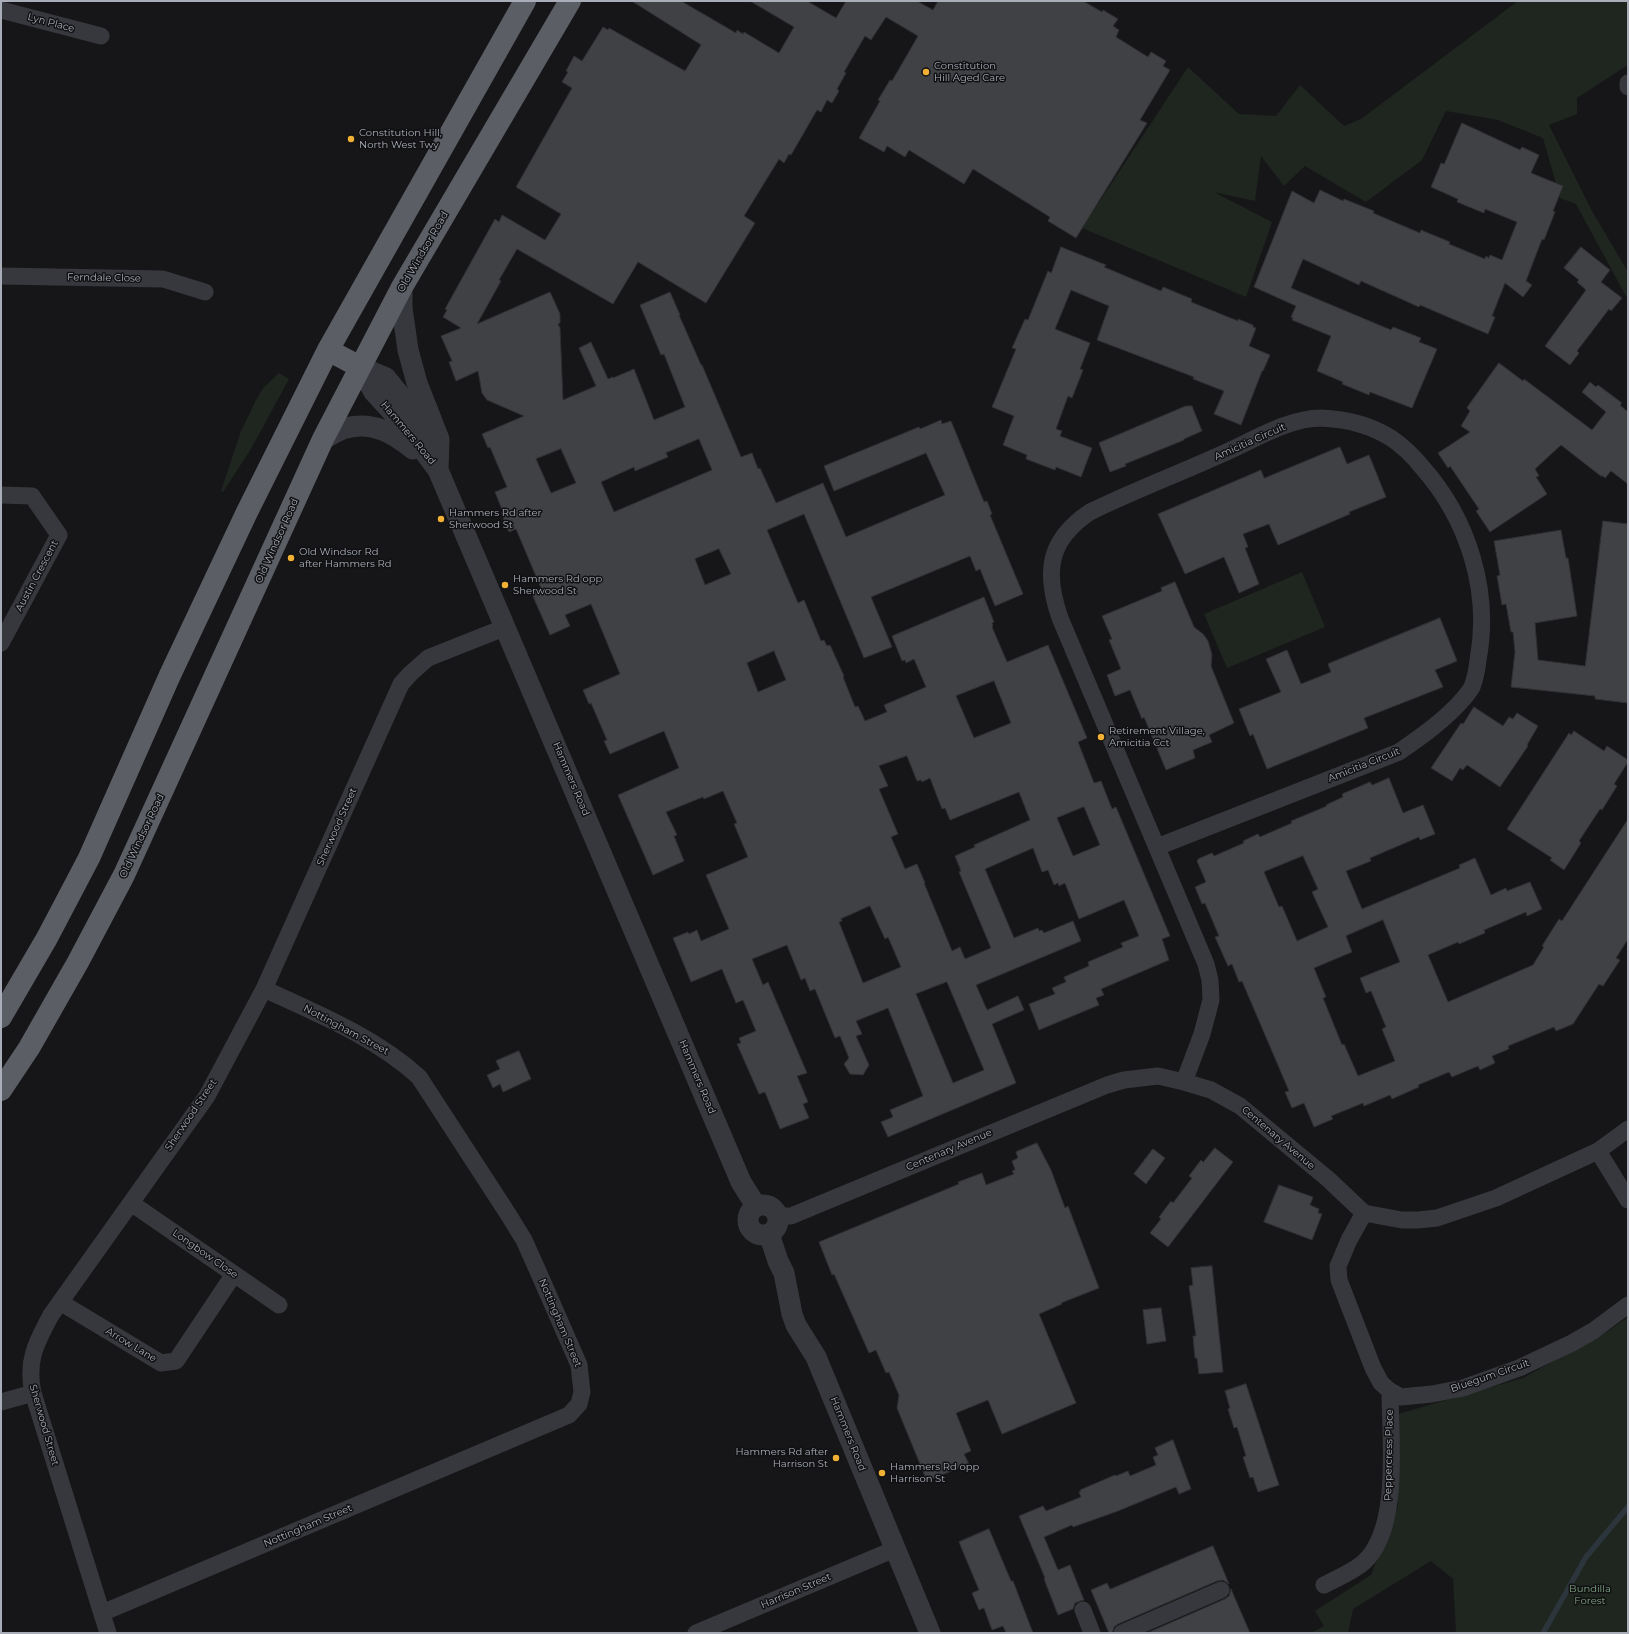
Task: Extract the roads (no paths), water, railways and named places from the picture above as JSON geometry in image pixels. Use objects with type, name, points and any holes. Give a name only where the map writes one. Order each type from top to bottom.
[{"type":"highway","points":[[1,1017],[47,938],[89,858],[173,668],[247,512],[328,350],[525,1]]},
{"type":"highway","name":"Old Windsor Road","points":[[1,1090],[29,1048],[67,982],[124,875],[323,438],[360,367],[402,287],[570,1]]},
{"type":"highway","points":[[328,350],[360,367]]},
{"type":"street","name":"Lyn Place","points":[[1,10],[100,36]]},
{"type":"street","name":"Ferndale Close","points":[[1,276],[164,279],[205,292]]},
{"type":"street","points":[[402,287],[402,308],[408,350],[417,383],[439,439],[438,470]]},
{"type":"street","name":"Hammers Road","points":[[360,367],[374,392],[406,427],[438,470],[741,1182],[756,1206]]},
{"type":"street","name":"Amicitia Circuit","points":[[1157,848],[1399,752],[1425,734],[1452,712],[1472,688],[1477,670],[1482,635],[1478,580],[1472,558],[1458,519],[1448,500],[1427,473],[1404,448],[1391,438],[1346,420],[1320,418],[1308,419],[1276,429],[1090,512],[1077,520],[1068,529],[1059,543],[1054,556],[1051,581],[1054,599],[1074,653],[1206,964],[1210,980],[1212,994],[1208,1012],[1202,1034],[1184,1082]]},
{"type":"street","points":[[323,438],[346,428],[363,426],[379,428],[395,435],[438,470]]},
{"type":"street","name":"Austin Crescent","points":[[1,495],[32,496],[59,535],[1,644]]},
{"type":"street","name":"Sherwood Street","points":[[108,1633],[33,1393],[30,1374],[36,1343],[60,1302],[207,1096],[264,989],[401,684],[414,669],[428,658],[506,627]]},
{"type":"street","name":"Nottingham Street","points":[[102,1613],[568,1415],[579,1404],[582,1392],[582,1381],[579,1365],[524,1240],[419,1077],[401,1061],[377,1045],[264,989]]},
{"type":"street","name":"Centenary Avenue","points":[[778,1216],[791,1216],[1106,1085],[1124,1080],[1158,1076],[1212,1090],[1240,1106],[1328,1179],[1364,1213]]},
{"type":"street","points":[[1390,1391],[1382,1383],[1372,1368],[1339,1280],[1338,1266],[1349,1240],[1364,1213],[1402,1220],[1437,1218],[1496,1198],[1598,1151],[1628,1130]]},
{"type":"street","points":[[1598,1151],[1628,1200]]},
{"type":"street","name":"Longbow Close","points":[[131,1203],[279,1305]]},
{"type":"street","points":[[767,1205],[772,1207],[778,1216],[778,1224],[776,1229],[769,1234],[760,1235],[755,1233],[750,1227],[748,1222],[750,1213],[756,1206],[767,1205]]},
{"type":"street","name":"Hammers Road","points":[[769,1234],[778,1261],[784,1273],[792,1314],[796,1325],[816,1357],[930,1633]]},
{"type":"street","name":"Arrow Lane","points":[[60,1302],[161,1363],[176,1360],[234,1274]]},
{"type":"street","name":"Bluegum Circuit","points":[[1390,1391],[1401,1397],[1432,1394],[1463,1388],[1519,1368],[1572,1343],[1593,1331],[1628,1305]]},
{"type":"street","name":"Peppercress Place","points":[[1324,1584],[1345,1574],[1364,1562],[1376,1547],[1385,1527],[1391,1486],[1390,1391]]},
{"type":"street","points":[[1,1402],[33,1393]]},
{"type":"street","name":"Harrison Street","points":[[696,1633],[895,1549]]},
{"type":"street","points":[[1122,1633],[1221,1590]]},
{"type":"street","points":[[1083,1610],[1092,1633]]},
{"type":"waterway","points":[[1543,1633],[1586,1557],[1628,1507]]},
{"type":"place","name":"Constitution Hill Aged Care","points":[[926,72]]},
{"type":"place","name":"Constitution Hill, North West Twy","points":[[351,139]]},
{"type":"place","name":"Hammers Rd after Sherwood St","points":[[441,519]]},
{"type":"place","name":"Old Windsor Rd after Hammers Rd","points":[[291,558]]},
{"type":"place","name":"Hammers Rd opp Sherwood St","points":[[505,585]]},
{"type":"place","name":"Retirement Village, Amicitia Cct","points":[[1101,737]]},
{"type":"place","name":"Hammers Rd after Harrison St","points":[[836,1458]]},
{"type":"place","name":"Hammers Rd opp Harrison St","points":[[882,1473]]},
{"type":"park label","name":"Bundilla Forest","points":[[1590,1594]]}]
